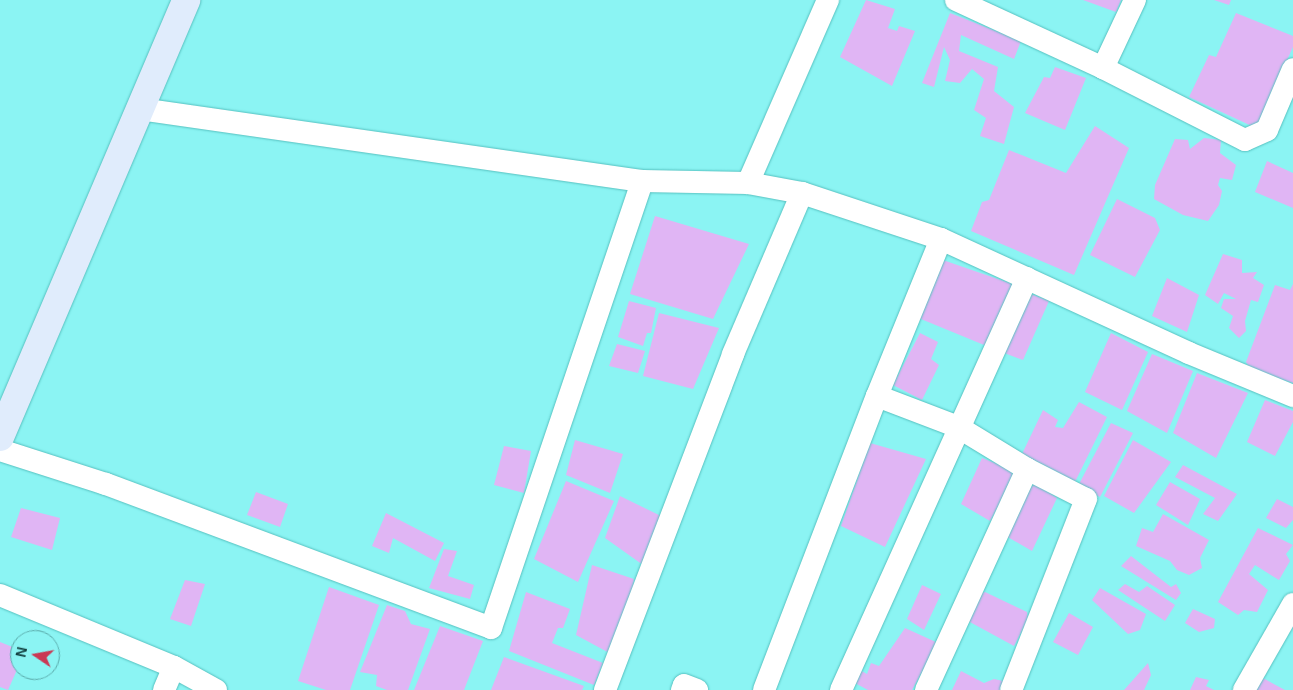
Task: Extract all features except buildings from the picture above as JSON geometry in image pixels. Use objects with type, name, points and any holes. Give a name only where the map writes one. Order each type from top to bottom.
[{"type":"main road","points":[[0,437],[186,0]]},
{"type":"street","points":[[748,183],[828,0]]},
{"type":"street","points":[[956,0],[1103,68],[1245,140],[1267,130],[1293,69]]},
{"type":"street","points":[[1103,68],[1135,0]]},
{"type":"street","points":[[140,109],[642,180],[748,183],[802,193],[941,239],[1189,353],[1293,396]]},
{"type":"street","points":[[0,450],[106,484],[491,628],[642,180]]},
{"type":"street","points":[[605,690],[733,354],[802,193]]},
{"type":"street","points":[[764,690],[877,396],[941,239]]},
{"type":"street","points":[[841,690],[958,427],[1027,278]]},
{"type":"street","points":[[877,396],[958,427],[1027,469],[1086,499],[1011,690]]},
{"type":"street","points":[[926,690],[1027,469]]},
{"type":"street","points":[[0,595],[174,666],[216,690]]},
{"type":"street","points":[[1244,690],[1293,604]]},
{"type":"street","points":[[164,690],[174,666]]},
{"type":"street","points":[[682,690],[684,685],[697,690]]}]
